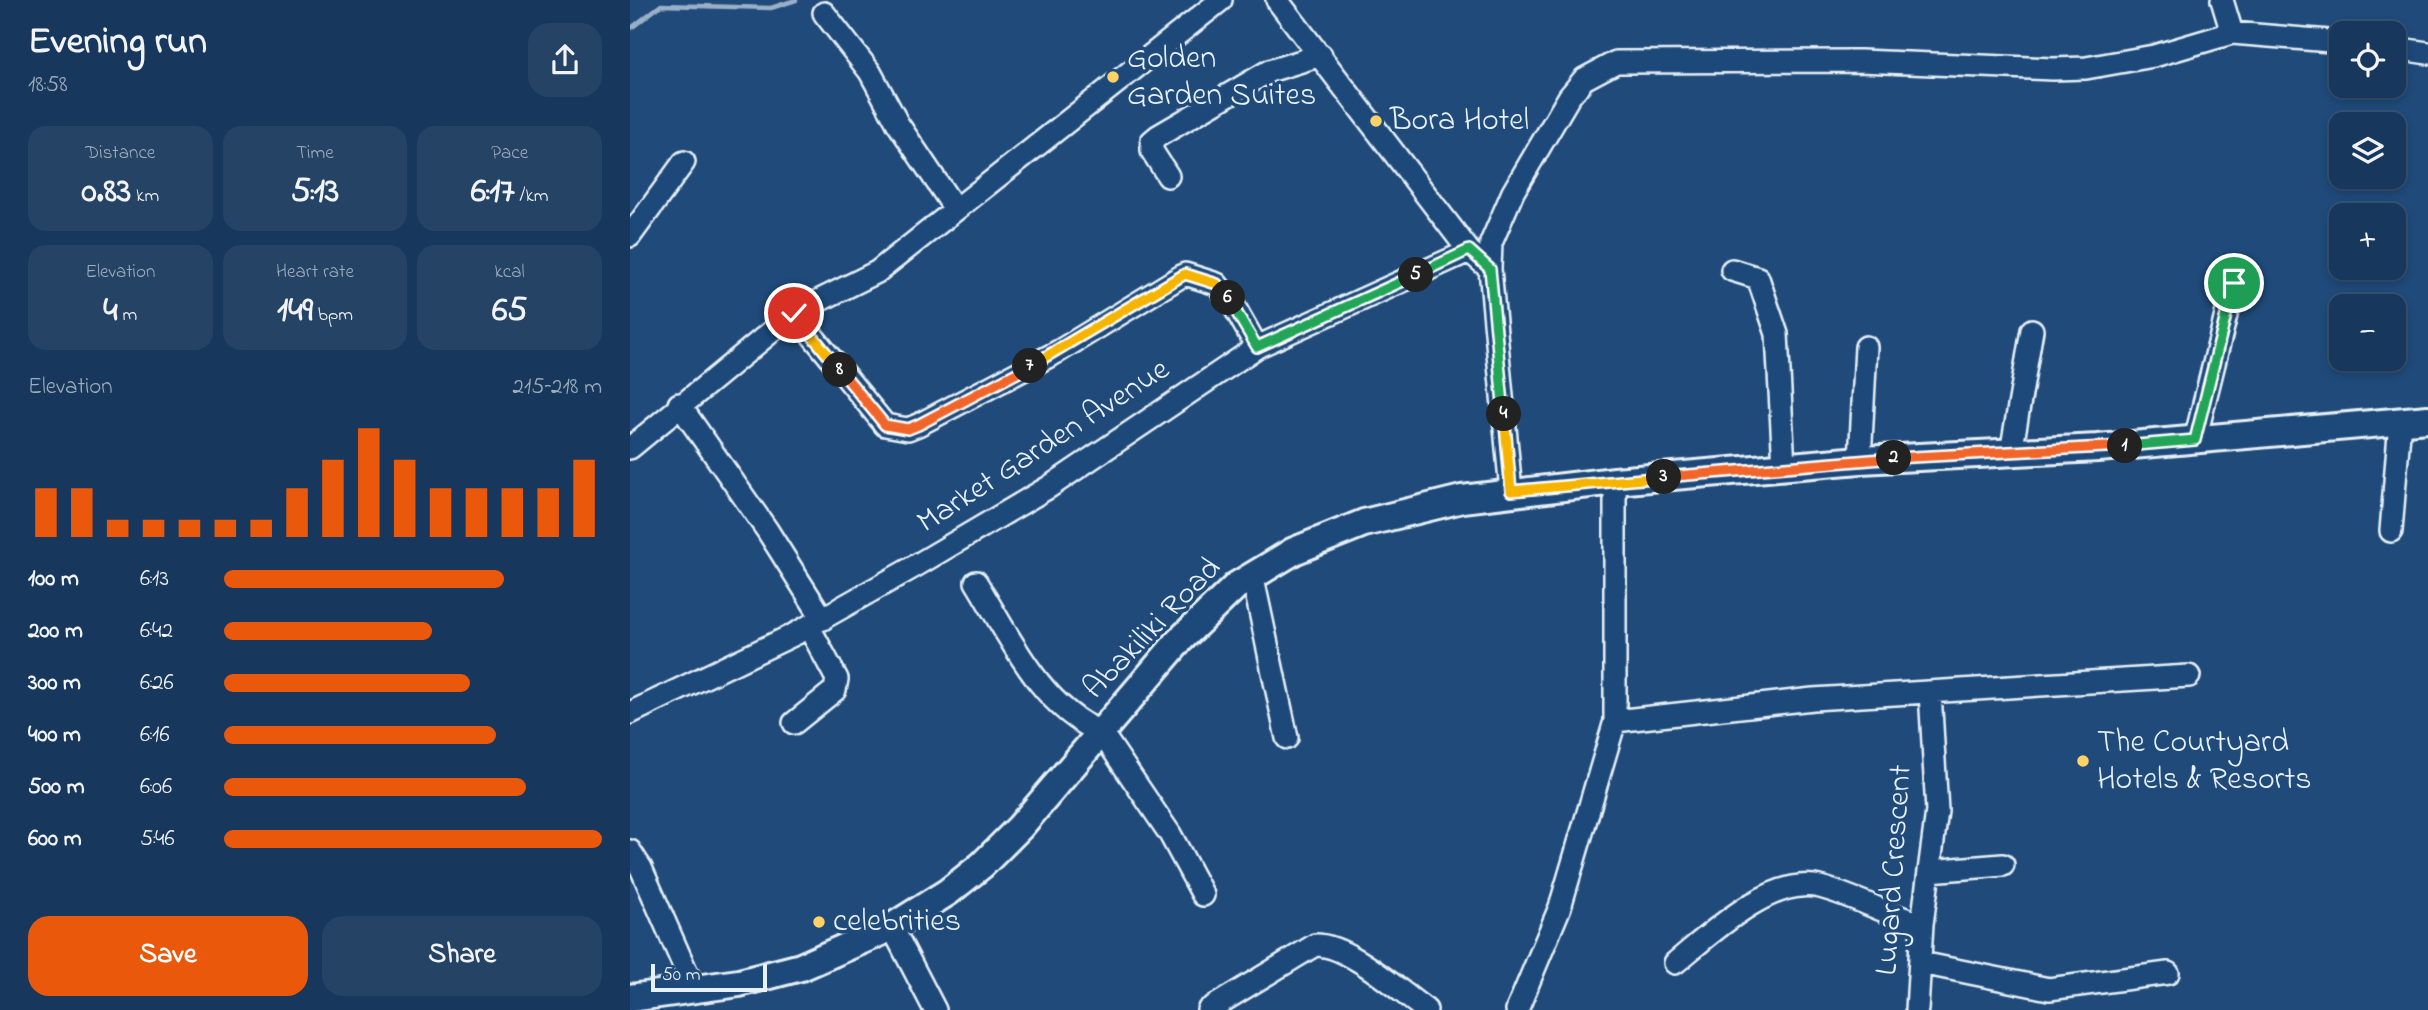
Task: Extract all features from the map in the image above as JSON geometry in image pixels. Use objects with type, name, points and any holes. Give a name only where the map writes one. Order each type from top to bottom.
[{"type":"main road","name":"Abakiliki Road","points":[[630,998],[739,983],[801,967],[891,927],[948,892],[982,865],[1020,827],[1179,641],[1252,574],[1318,540],[1364,523],[1462,499],[1511,491],[1860,460],[2195,440],[2428,419]]},
{"type":"street","points":[[630,448],[679,404],[794,313],[877,272],[1221,0]]},
{"type":"street","points":[[1277,0],[1469,250],[1490,269]]},
{"type":"street","points":[[2222,0],[2232,33]]},
{"type":"street","points":[[824,13],[870,72],[898,124],[955,209]]},
{"type":"street","points":[[1511,491],[1490,269],[1491,243],[1513,192],[1569,97],[1584,79],[1616,62],[1860,61],[2053,69],[2086,68],[2154,56],[2232,33],[2329,41]]},
{"type":"street","points":[[2406,50],[2428,53]]},
{"type":"street","points":[[1168,176],[1152,151],[1152,141],[1158,135],[1269,71],[1321,55]]},
{"type":"street","points":[[630,236],[684,162]]},
{"type":"street","name":"Market Garden Avenue","points":[[630,713],[816,623],[1049,487],[1257,347],[1469,250]]},
{"type":"street","points":[[1732,270],[1758,278],[1777,334],[1784,467]]},
{"type":"street","points":[[794,313],[885,425],[894,428],[908,429],[956,406],[1059,351],[1185,274],[1217,284],[1235,308],[1257,347]]},
{"type":"street","points":[[2195,440],[2234,283]]},
{"type":"street","points":[[2011,453],[2032,330]]},
{"type":"street","points":[[1860,460],[1866,347]]},
{"type":"street","points":[[679,404],[767,530],[816,623],[838,679],[835,690],[794,723]]},
{"type":"street","points":[[2391,531],[2400,421]]},
{"type":"street","points":[[1517,1010],[1560,907],[1615,721],[1615,481]]},
{"type":"street","points":[[1252,574],[1287,738]]},
{"type":"street","points":[[976,582],[1035,676],[1070,714],[1083,725],[1101,732],[1170,834],[1203,895]]},
{"type":"street","points":[[1615,721],[1739,705],[2189,676]]},
{"type":"street","name":"Lugard Crescent","points":[[1917,1010],[1922,963],[1922,924],[1937,811],[1930,692]]},
{"type":"street","points":[[630,850],[641,867],[694,989]]},
{"type":"street","points":[[1929,871],[2003,865]]},
{"type":"street","points":[[1675,963],[1737,912],[1781,891],[1809,886],[1827,889],[1922,924]]},
{"type":"street","points":[[891,927],[935,1010]]},
{"type":"street","points":[[1208,1010],[1315,945],[1323,945],[1347,955],[1426,1010]]},
{"type":"street","points":[[1922,963],[2049,989],[2168,973]]},
{"type":"waterway","points":[[630,29],[661,5],[771,8],[796,0]]},
{"type":"place","name":"Golden Garden Suites","points":[[1113,77]]},
{"type":"place","name":"Bora Hotel","points":[[1376,121]]},
{"type":"place","name":"The Courtyard Hotels & Resorts","points":[[2083,761]]},
{"type":"place","name":"celebrities","points":[[819,922]]},
{"type":"route","points":[[794,313],[885,425],[908,429],[1059,351],[1185,274],[1217,284],[1235,308],[1257,347],[1365,300],[1469,250],[1490,269],[1511,491],[1860,460],[2098,448],[2195,440],[2234,283]]}]
